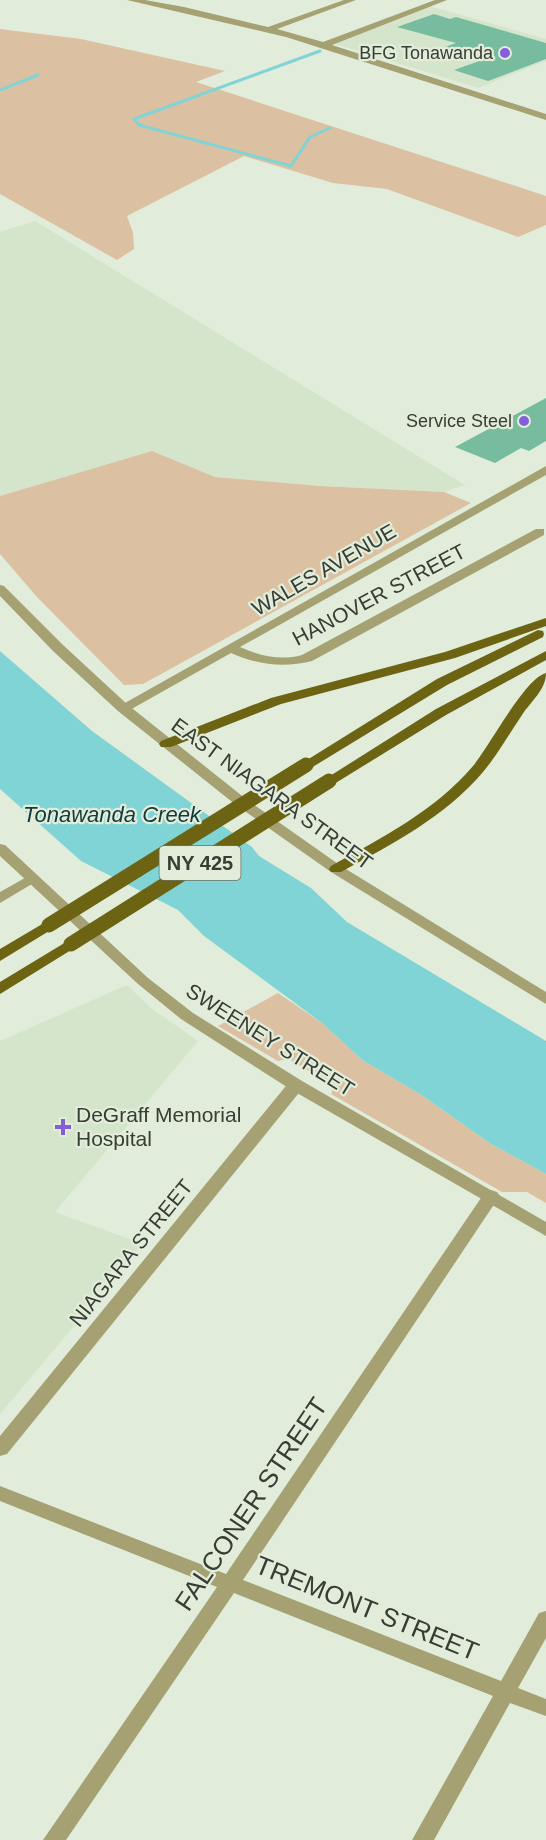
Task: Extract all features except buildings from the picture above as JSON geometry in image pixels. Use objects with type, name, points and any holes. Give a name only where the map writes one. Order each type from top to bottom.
[{"type":"main road","points":[[166,744],[276,701],[450,655],[546,622]]},
{"type":"main road","name":"NY 425","points":[[0,956],[442,682],[546,631]]},
{"type":"main road","name":"NY 425","points":[[0,989],[441,712],[546,655]]},
{"type":"main road","points":[[336,869],[417,822],[464,785],[479,768],[528,696],[546,677]]},
{"type":"street","points":[[131,0],[270,29],[546,117]]},
{"type":"street","points":[[270,29],[352,0]]},
{"type":"street","points":[[324,45],[443,0]]},
{"type":"street","name":"WALES AVENUE","points":[[123,708],[546,470]]},
{"type":"street","name":"HANOVER STREET","points":[[231,648],[273,662],[284,663],[307,658],[540,532]]},
{"type":"street","name":"EAST NIAGARA STREET","points":[[0,589],[58,648],[166,744],[336,869],[546,999]]},
{"type":"street","name":"SWEENEY STREET","points":[[0,848],[160,996],[203,1027],[546,1230]]},
{"type":"street","points":[[0,899],[32,878]]},
{"type":"street","name":"NIAGARA STREET","points":[[0,1449],[297,1084]]},
{"type":"street","name":"FALCONER STREET","points":[[54,1840],[491,1196]]},
{"type":"street","name":"TREMONT STREET","points":[[0,1493],[231,1582],[546,1708]]},
{"type":"street","points":[[423,1840],[546,1618]]},
{"type":"shaded area","points":[[429,6],[546,39],[546,61],[478,88],[329,42]]},
{"type":"shaded area","points":[[0,29],[81,39],[225,71],[196,82],[546,196],[546,225],[518,237],[387,189],[333,183],[244,156],[127,216],[133,233],[134,249],[117,260],[0,194]]},
{"type":"shaded area","points":[[35,221],[465,485],[444,492],[320,486],[215,477],[152,451],[0,496],[0,232]]},
{"type":"shaded area","points":[[152,451],[215,477],[320,486],[444,492],[471,503],[143,684],[124,685],[37,597],[0,554],[0,496]]},
{"type":"shaded area","name":"DeGraff Memorial Hospital","points":[[127,985],[151,1008],[198,1041],[55,1212],[143,1244],[0,1414],[0,1041]]},
{"type":"shaded area","points":[[278,993],[322,1023],[362,1060],[423,1096],[491,1144],[546,1174],[546,1203],[527,1192],[502,1192],[331,1094],[334,1086],[289,1059],[278,1061],[218,1026]]},
{"type":"water","name":"Tonawanda Creek","points":[[0,651],[92,731],[252,847],[259,856],[311,888],[347,922],[546,1041],[546,1174],[491,1144],[423,1096],[362,1060],[322,1023],[204,936],[178,910],[81,861],[0,789]]},
{"type":"waterway","points":[[320,51],[134,119],[139,125],[291,166],[310,137],[330,128]]},
{"type":"waterway","points":[[0,90],[38,75]]},
{"type":"place","name":"BFG Tonawanda","points":[[505,53]]},
{"type":"place","name":"Service Steel","points":[[524,421]]},
{"type":"place","name":"DeGraff Memorial Hospital","points":[[63,1127]]}]
